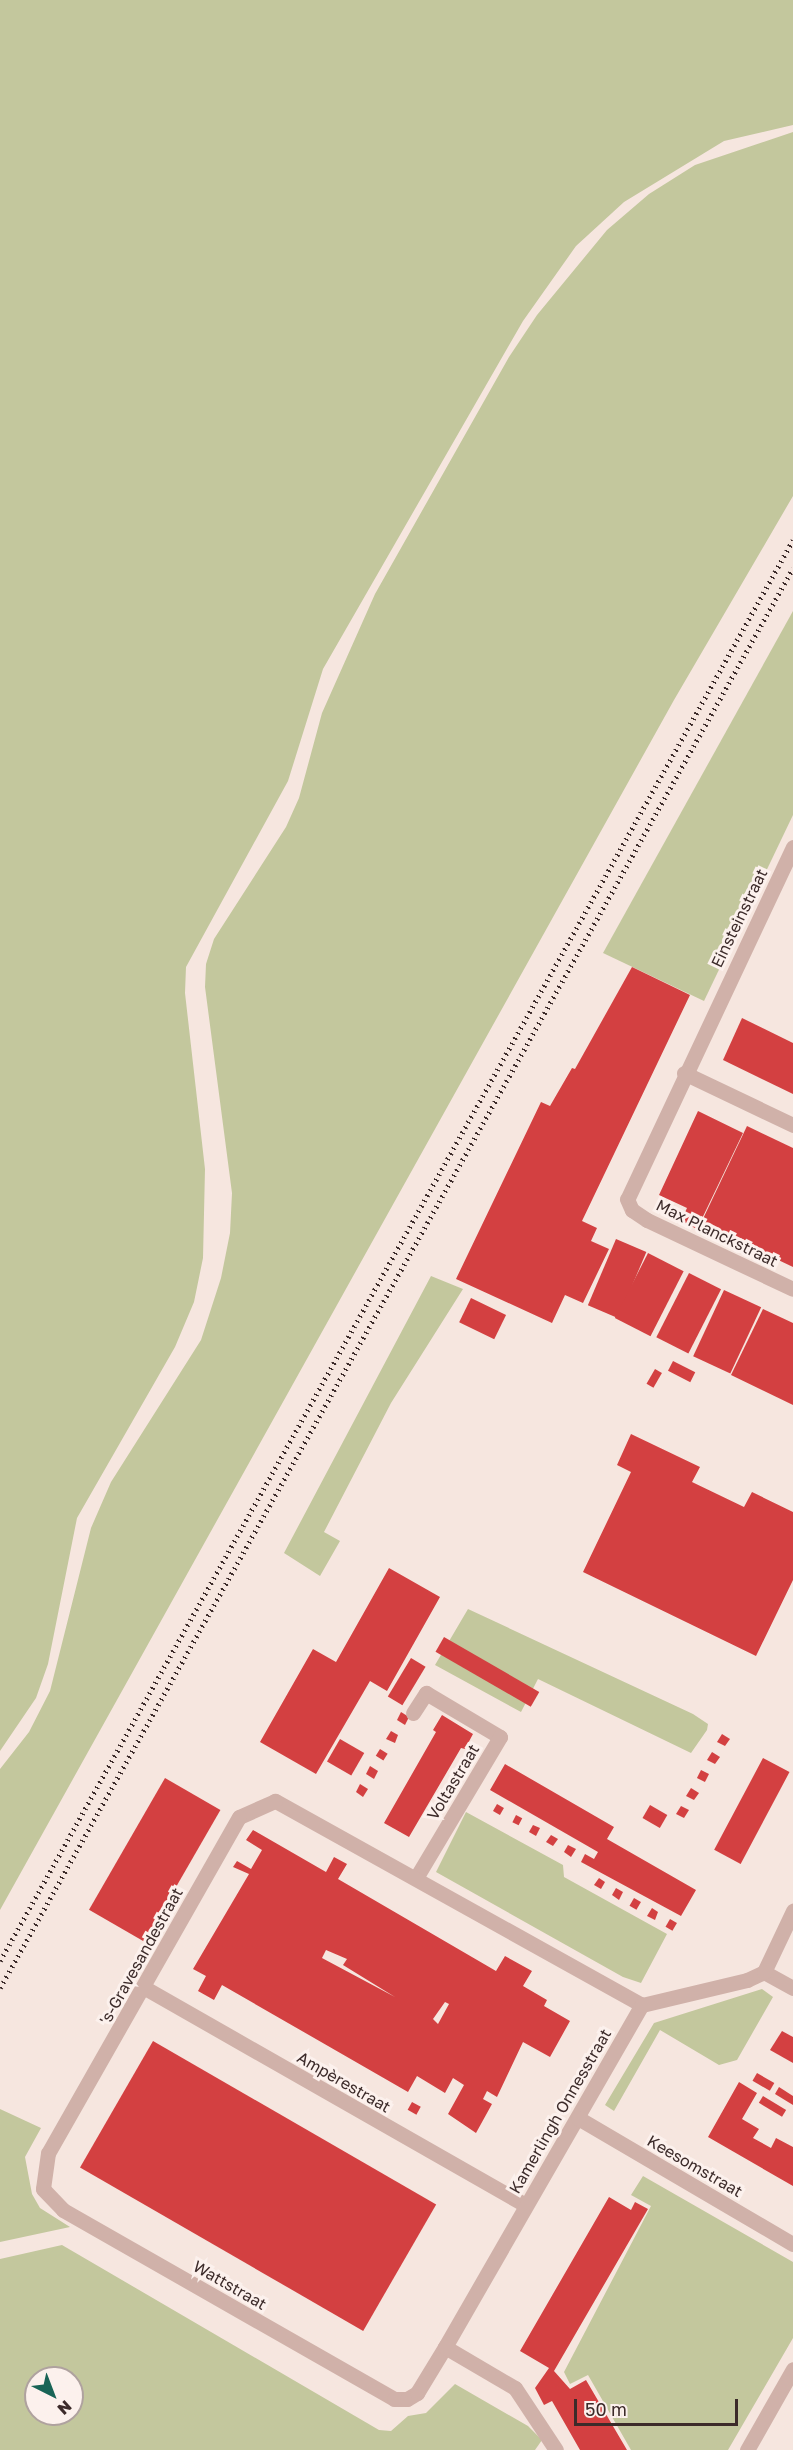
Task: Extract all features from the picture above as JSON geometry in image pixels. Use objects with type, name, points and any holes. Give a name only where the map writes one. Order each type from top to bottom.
[{"type":"street","name":"Einsteinstraat","points":[[717,1006],[793,847]]},
{"type":"street","name":"Max Planckstraat","points":[[717,1006],[628,1192],[628,1205],[648,1220],[793,1289]]},
{"type":"street","points":[[684,1073],[793,1125]]},
{"type":"street","name":"Voltastraat","points":[[414,1713],[426,1693],[500,1737],[416,1878]]},
{"type":"street","name":"'s-Gravesandestraat","points":[[43,2189],[48,2153],[145,1988],[239,1817],[275,1801],[416,1878]]},
{"type":"street","points":[[416,1878],[642,2005],[747,1980],[764,1972],[793,1911]]},
{"type":"street","points":[[764,1972],[793,1988]]},
{"type":"street","name":"Ampèrestraat","points":[[145,1988],[526,2205]]},
{"type":"street","name":"Kamerlingh Onnesstraat","points":[[407,2398],[417,2392],[445,2347],[642,2005]]},
{"type":"street","name":"Keesomstraat","points":[[578,2118],[793,2244]]},
{"type":"street","name":"Wattstraat","points":[[43,2189],[63,2210],[394,2399],[407,2398]]},
{"type":"street","points":[[445,2347],[515,2388],[556,2450]]},
{"type":"street","points":[[747,2450],[793,2369]]},
{"type":"green space","points":[[0,0],[793,0],[793,125],[724,141],[624,202],[576,246],[523,321],[323,669],[288,781],[186,967],[185,993],[205,1169],[203,1258],[194,1302],[175,1347],[77,1518],[48,1664],[36,1698],[0,1751]]},
{"type":"green space","points":[[793,132],[793,496],[674,700],[0,1910],[0,1769],[29,1732],[50,1691],[91,1528],[111,1482],[201,1340],[221,1278],[230,1233],[232,1193],[205,987],[206,964],[214,939],[286,827],[299,798],[322,713],[375,594],[509,357],[537,315],[607,230],[649,194],[695,165]]},
{"type":"green space","points":[[793,611],[793,815],[704,1001],[603,953]]},
{"type":"green space","points":[[431,1276],[463,1289],[391,1403],[324,1532],[340,1541],[320,1576],[284,1553]]},
{"type":"green space","points":[[468,1609],[693,1714],[708,1724],[707,1730],[691,1753],[538,1679],[521,1712],[435,1665]]},
{"type":"green space","points":[[466,1812],[563,1865],[564,1877],[667,1934],[641,1983],[623,1977],[436,1872]]},
{"type":"green space","points":[[762,1989],[773,1997],[737,2060],[719,2065],[660,2030],[614,2111],[605,2105],[654,2023]]},
{"type":"green space","points":[[0,2109],[41,2128],[25,2157],[32,2194],[40,2208],[70,2227],[0,2242]]},
{"type":"green space","points":[[643,2176],[793,2262],[793,2338],[728,2450],[631,2450],[588,2375],[570,2384],[564,2372],[651,2206],[631,2195]]},
{"type":"green space","points":[[62,2245],[379,2430],[391,2431],[408,2416],[426,2413],[455,2384],[528,2426],[542,2440],[535,2450],[0,2450],[0,2259]]},
{"type":"building","points":[[632,967],[690,995],[582,1221],[597,1228],[591,1241],[609,1249],[583,1303],[565,1295],[552,1323],[456,1279],[541,1102],[550,1106],[572,1068],[575,1069]]},
{"type":"building","points":[[742,1018],[793,1043],[793,1094],[723,1060]]},
{"type":"building","points":[[698,1111],[743,1133],[697,1229],[681,1221],[687,1208],[659,1195]]},
{"type":"building","points":[[747,1126],[793,1148],[793,1267],[701,1223]]},
{"type":"building","points":[[616,1239],[646,1252],[618,1318],[588,1305]]},
{"type":"building","points":[[648,1253],[684,1271],[650,1336],[615,1318]]},
{"type":"building","points":[[689,1273],[721,1289],[688,1353],[656,1337]]},
{"type":"building","points":[[724,1290],[761,1307],[730,1373],[693,1356]]},
{"type":"building","points":[[471,1298],[506,1315],[494,1339],[459,1322]]},
{"type":"building","points":[[763,1309],[793,1323],[793,1405],[731,1375]]},
{"type":"building","points":[[673,1361],[695,1372],[690,1382],[668,1371]]},
{"type":"building","points":[[655,1369],[662,1373],[653,1388],[646,1384]]},
{"type":"building","points":[[631,1434],[700,1467],[692,1482],[744,1507],[752,1492],[793,1512],[793,1580],[756,1656],[583,1572],[631,1472],[617,1465]]},
{"type":"building","points":[[389,1568],[440,1597],[387,1691],[370,1681],[316,1774],[260,1742],[313,1649],[336,1662]]},
{"type":"building","points":[[444,1637],[539,1692],[531,1707],[436,1652]]},
{"type":"building","points":[[411,1658],[426,1667],[402,1705],[388,1697]]},
{"type":"building","points":[[401,1712],[409,1717],[405,1725],[397,1720]]},
{"type":"building","points":[[442,1715],[473,1734],[465,1749],[461,1748],[409,1837],[384,1823],[436,1732],[433,1730]]},
{"type":"building","points":[[391,1731],[398,1735],[395,1743],[386,1739]]},
{"type":"building","points":[[722,1734],[730,1739],[725,1746],[717,1742]]},
{"type":"building","points":[[340,1739],[364,1753],[351,1776],[327,1762]]},
{"type":"building","points":[[380,1749],[388,1754],[383,1761],[376,1756]]},
{"type":"building","points":[[712,1752],[720,1757],[715,1764],[707,1760]]},
{"type":"building","points":[[763,1758],[789,1772],[741,1864],[714,1850]]},
{"type":"building","points":[[505,1764],[614,1827],[607,1839],[696,1890],[681,1916],[581,1862],[585,1854],[594,1859],[598,1852],[490,1790]]},
{"type":"building","points":[[370,1766],[378,1771],[374,1779],[366,1774]]},
{"type":"building","points":[[701,1770],[709,1774],[705,1782],[697,1778]]},
{"type":"building","points":[[165,1778],[220,1810],[144,1942],[89,1910]]},
{"type":"building","points":[[360,1784],[368,1789],[363,1797],[356,1792]]},
{"type":"building","points":[[691,1788],[699,1793],[694,1800],[686,1796]]},
{"type":"building","points":[[497,1804],[504,1808],[500,1815],[493,1811]]},
{"type":"building","points":[[650,1805],[667,1815],[660,1828],[642,1818]]},
{"type":"building","points":[[681,1806],[689,1810],[684,1818],[676,1814]]},
{"type":"building","points":[[516,1815],[522,1818],[519,1825],[512,1822]]},
{"type":"building","points":[[533,1825],[540,1828],[536,1836],[529,1832]]},
{"type":"building","points":[[253,1830],[326,1872],[334,1857],[347,1864],[338,1879],[496,1971],[505,1956],[532,1971],[523,1986],[547,2000],[544,2006],[570,2021],[550,2057],[523,2042],[497,2097],[487,2091],[483,2099],[492,2104],[476,2133],[448,2114],[464,2085],[453,2078],[445,2093],[417,2076],[408,2092],[222,1985],[214,2000],[198,1991],[206,1976],[193,1969],[249,1874],[233,1867],[237,1861],[251,1869],[262,1850],[246,1840]],"holes":[[[326,1950],[347,1959],[343,1965],[395,1997],[322,1958]],[[445,2002],[449,2004],[438,2024],[433,2019]]]},
{"type":"building","points":[[551,1835],[558,1839],[553,1846],[546,1842]]},
{"type":"building","points":[[568,1845],[576,1849],[571,1857],[564,1852]]},
{"type":"building","points":[[599,1878],[605,1882],[601,1889],[594,1885]]},
{"type":"building","points":[[616,1888],[623,1892],[619,1900],[612,1895]]},
{"type":"building","points":[[634,1898],[641,1902],[636,1910],[630,1906]]},
{"type":"building","points":[[652,1908],[658,1912],[655,1920],[647,1916]]},
{"type":"building","points":[[670,1919],[677,1923],[672,1931],[665,1927]]},
{"type":"building","points":[[782,2031],[793,2037],[793,2063],[770,2050]]},
{"type":"building","points":[[153,2041],[436,2204],[363,2331],[80,2167]]},
{"type":"building","points":[[757,2073],[774,2083],[770,2091],[752,2081]]},
{"type":"building","points":[[739,2082],[757,2093],[742,2119],[759,2129],[753,2138],[771,2148],[776,2138],[793,2147],[793,2186],[708,2137]]},
{"type":"building","points":[[779,2087],[793,2096],[793,2105],[775,2094]]},
{"type":"building","points":[[763,2096],[786,2110],[782,2117],[759,2103]]},
{"type":"building","points":[[412,2102],[421,2107],[416,2115],[408,2110]]},
{"type":"building","points":[[609,2197],[631,2210],[635,2202],[648,2209],[554,2371],[570,2389],[586,2380],[627,2450],[580,2450],[552,2401],[544,2405],[535,2388],[549,2368],[520,2351]]},
{"type":"railway","points":[[0,1961],[793,540]]},
{"type":"railway","points":[[0,1988],[793,568]]}]
